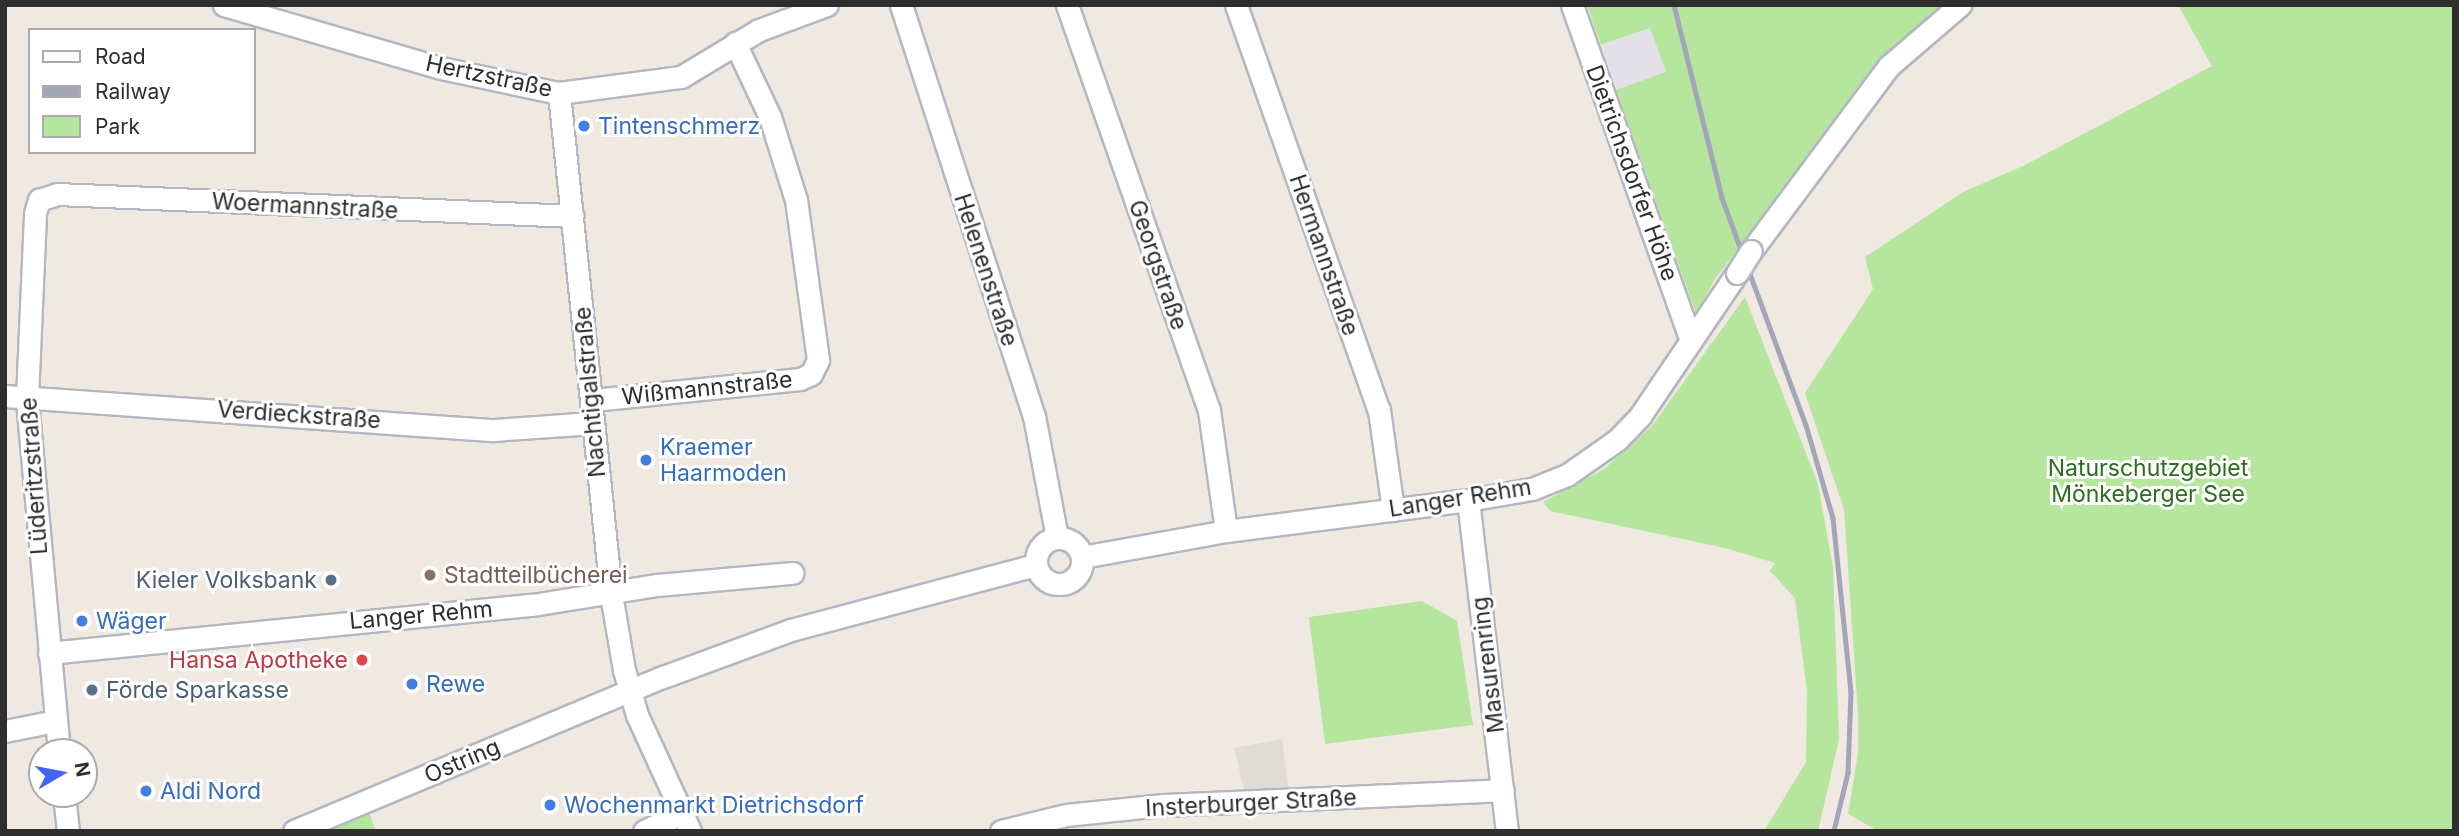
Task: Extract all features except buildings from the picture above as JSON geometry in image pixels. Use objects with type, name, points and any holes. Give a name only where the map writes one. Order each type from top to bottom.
[{"type":"street","name":"Hertzstraße","points":[[224,5],[441,68],[559,93],[681,77],[735,43],[827,5]]},
{"type":"street","name":"Helenenstraße","points":[[901,5],[1034,416],[1057,538]]},
{"type":"street","name":"Georgstraße","points":[[1066,5],[1209,410],[1226,531]]},
{"type":"street","name":"Hermannstraße","points":[[1236,5],[1379,410],[1393,510]]},
{"type":"street","name":"Dietrichsdorfer Höhe","points":[[1572,5],[1691,341]]},
{"type":"street","name":"Langer Rehm","points":[[1082,557],[1226,531],[1468,500],[1532,489],[1589,462],[1640,416],[1751,251],[1889,66],[1960,5]]},
{"type":"street","name":"Wißmannstraße","points":[[593,400],[811,374],[818,360],[809,269],[796,200],[770,117],[735,43]]},
{"type":"street","name":"Nachtigalstraße","points":[[559,93],[593,400],[593,423],[611,594],[630,691]]},
{"type":"street","name":"Woermannstraße","points":[[40,200],[57,194],[573,216]]},
{"type":"street","name":"Lüderitzstraße","points":[[40,200],[35,213],[27,398],[57,738]]},
{"type":"street","name":"Verdieckstraße","points":[[5,396],[494,430],[593,423]]},
{"type":"street","name":"Masurenring","points":[[1468,500],[1507,831]]},
{"type":"street","points":[[1057,538],[1076,545],[1082,557],[1080,572],[1063,584],[1049,582],[1037,565],[1039,550],[1057,538]]},
{"type":"street","points":[[644,831],[685,822],[630,691],[791,629],[1037,565]]},
{"type":"street","name":"Langer Rehm","points":[[50,653],[792,573]]},
{"type":"street","name":"Ostring","points":[[295,831],[630,691]]},
{"type":"street","points":[[5,731],[55,721]]},
{"type":"street","name":"Insterburger Straße","points":[[1001,831],[1066,815],[1163,805],[1503,790]]},
{"type":"street","points":[[66,808],[68,831]]},
{"type":"shaded area","points":[[1650,28],[1666,73],[1618,91],[1601,46]]},
{"type":"shaded area","points":[[1282,739],[1289,792],[1245,793],[1234,748]]},
{"type":"green space","points":[[1587,5],[1941,5],[1864,84],[1715,279],[1696,313],[1616,90],[1666,72],[1650,28],[1601,45]]},
{"type":"green space","name":"Naturschutzgebiet Mönkeberger See","points":[[2178,5],[2454,5],[2454,831],[1878,831],[1848,814],[1858,753],[1858,714],[1844,509],[1805,393],[1873,289],[1865,257],[1963,192],[2023,166],[2212,66]]},
{"type":"green space","points":[[1745,297],[1818,484],[1833,568],[1839,740],[1818,831],[1764,831],[1806,762],[1807,691],[1795,598],[1770,571],[1775,563],[1725,548],[1550,511],[1543,502],[1604,469],[1652,426]]},
{"type":"green space","points":[[1422,601],[1457,621],[1473,725],[1325,744],[1309,617]]},
{"type":"green space","points":[[369,813],[376,831],[328,831]]},
{"type":"railway","points":[[1674,5],[1722,198],[1806,425],[1833,518],[1851,692],[1848,773],[1834,831]]},
{"type":"place","name":"Tintenschmerz","points":[[584,126]]},
{"type":"place","name":"Kraemer Haarmoden","points":[[646,460]]},
{"type":"place","name":"Stadtteilbücherei","points":[[430,575]]},
{"type":"place","name":"Kieler Volksbank","points":[[331,580]]},
{"type":"place","name":"Wäger","points":[[82,621]]},
{"type":"place","name":"Hansa Apotheke","points":[[362,660]]},
{"type":"place","name":"Rewe","points":[[412,684]]},
{"type":"place","name":"Förde Sparkasse","points":[[92,690]]},
{"type":"place","name":"Aldi Nord","points":[[146,791]]},
{"type":"place","name":"Wochenmarkt Dietrichsdorf","points":[[550,805]]}]
